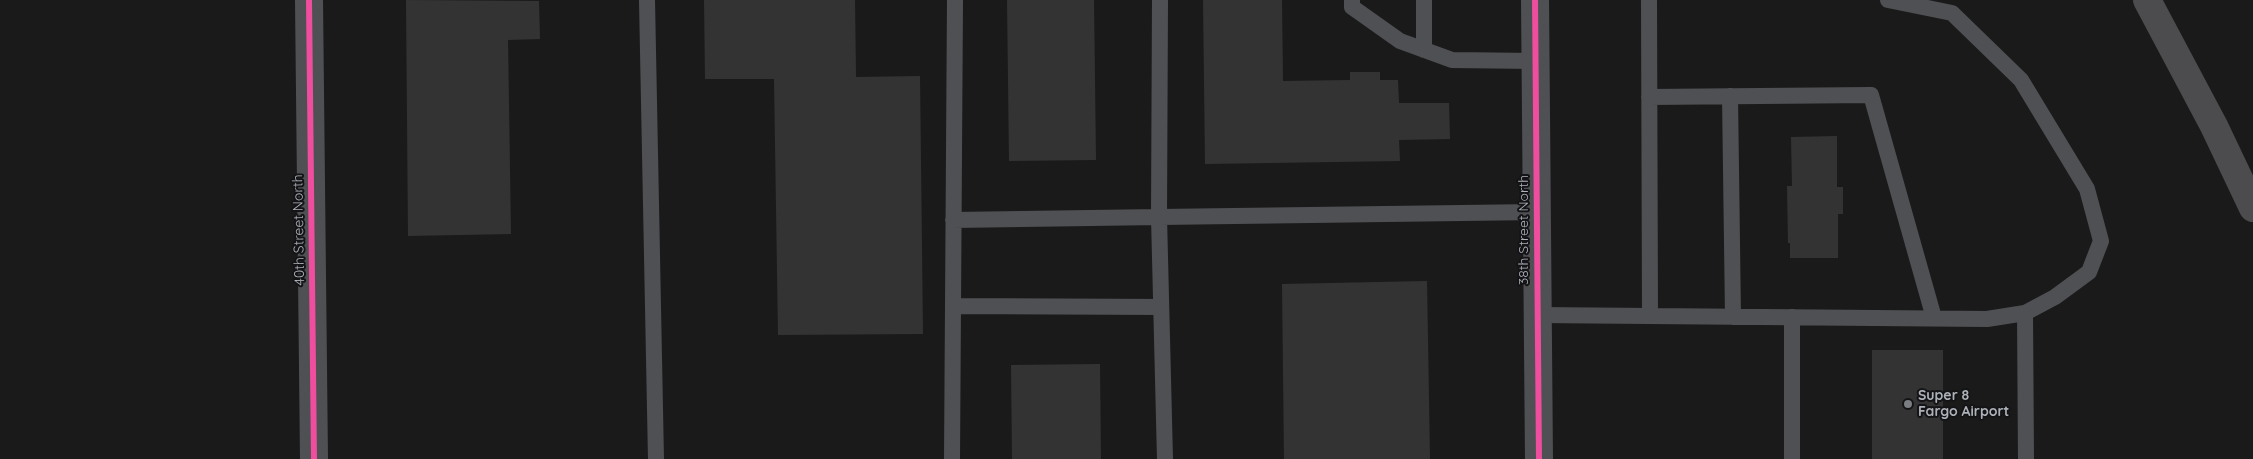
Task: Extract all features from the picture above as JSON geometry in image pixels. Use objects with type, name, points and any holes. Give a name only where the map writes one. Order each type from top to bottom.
[{"type":"highway","points":[[2147,0],[2214,126],[2253,208]]},
{"type":"street","name":"40th Street North","points":[[309,0],[314,459]]},
{"type":"street","name":"38th Street North","points":[[1535,0],[1539,459]]},
{"type":"lane","points":[[647,0],[656,459]]},
{"type":"lane","points":[[952,459],[955,0]]},
{"type":"lane","points":[[1160,0],[1159,217],[1165,459]]},
{"type":"lane","points":[[1352,0],[1352,7],[1400,42],[1452,60],[1536,61]]},
{"type":"lane","points":[[1424,0],[1424,50]]},
{"type":"lane","points":[[1649,0],[1650,316]]},
{"type":"lane","points":[[1537,315],[1988,319],[2025,313],[2055,297],[2089,272],[2100,241],[2086,189],[2022,80],[1952,13],[1888,0]]},
{"type":"lane","points":[[1649,97],[1871,95],[1934,318]]},
{"type":"lane","points":[[1730,96],[1732,317]]},
{"type":"lane","points":[[953,220],[1536,212]]},
{"type":"lane","points":[[953,306],[1161,307]]},
{"type":"lane","points":[[2025,313],[2026,459]]},
{"type":"lane","points":[[1792,317],[1792,459]]},
{"type":"building","points":[[406,0],[539,1],[540,39],[508,40],[511,234],[408,236]]},
{"type":"building","points":[[704,0],[855,0],[856,77],[920,76],[923,334],[778,335],[774,79],[705,79]]},
{"type":"building","points":[[1007,0],[1094,0],[1096,160],[1009,161]]},
{"type":"building","points":[[1203,0],[1282,0],[1283,81],[1350,80],[1350,72],[1380,72],[1380,80],[1398,80],[1399,103],[1449,103],[1450,139],[1399,140],[1400,161],[1205,164]]},
{"type":"building","points":[[1837,136],[1837,187],[1843,187],[1843,214],[1838,214],[1838,258],[1790,258],[1787,186],[1792,186],[1791,137]]},
{"type":"building","points":[[1427,281],[1430,459],[1284,459],[1282,284]]},
{"type":"building","name":"Super 8 Fargo Airport","points":[[1872,350],[1943,350],[1943,459],[1872,459]]},
{"type":"building","points":[[1100,364],[1101,459],[1012,459],[1011,365]]},
{"type":"cycle path","points":[[309,0],[314,459]]},
{"type":"cycle path","points":[[1535,0],[1539,459]]},
{"type":"place","name":"Super 8 Fargo Airport","points":[[1908,404]]}]
